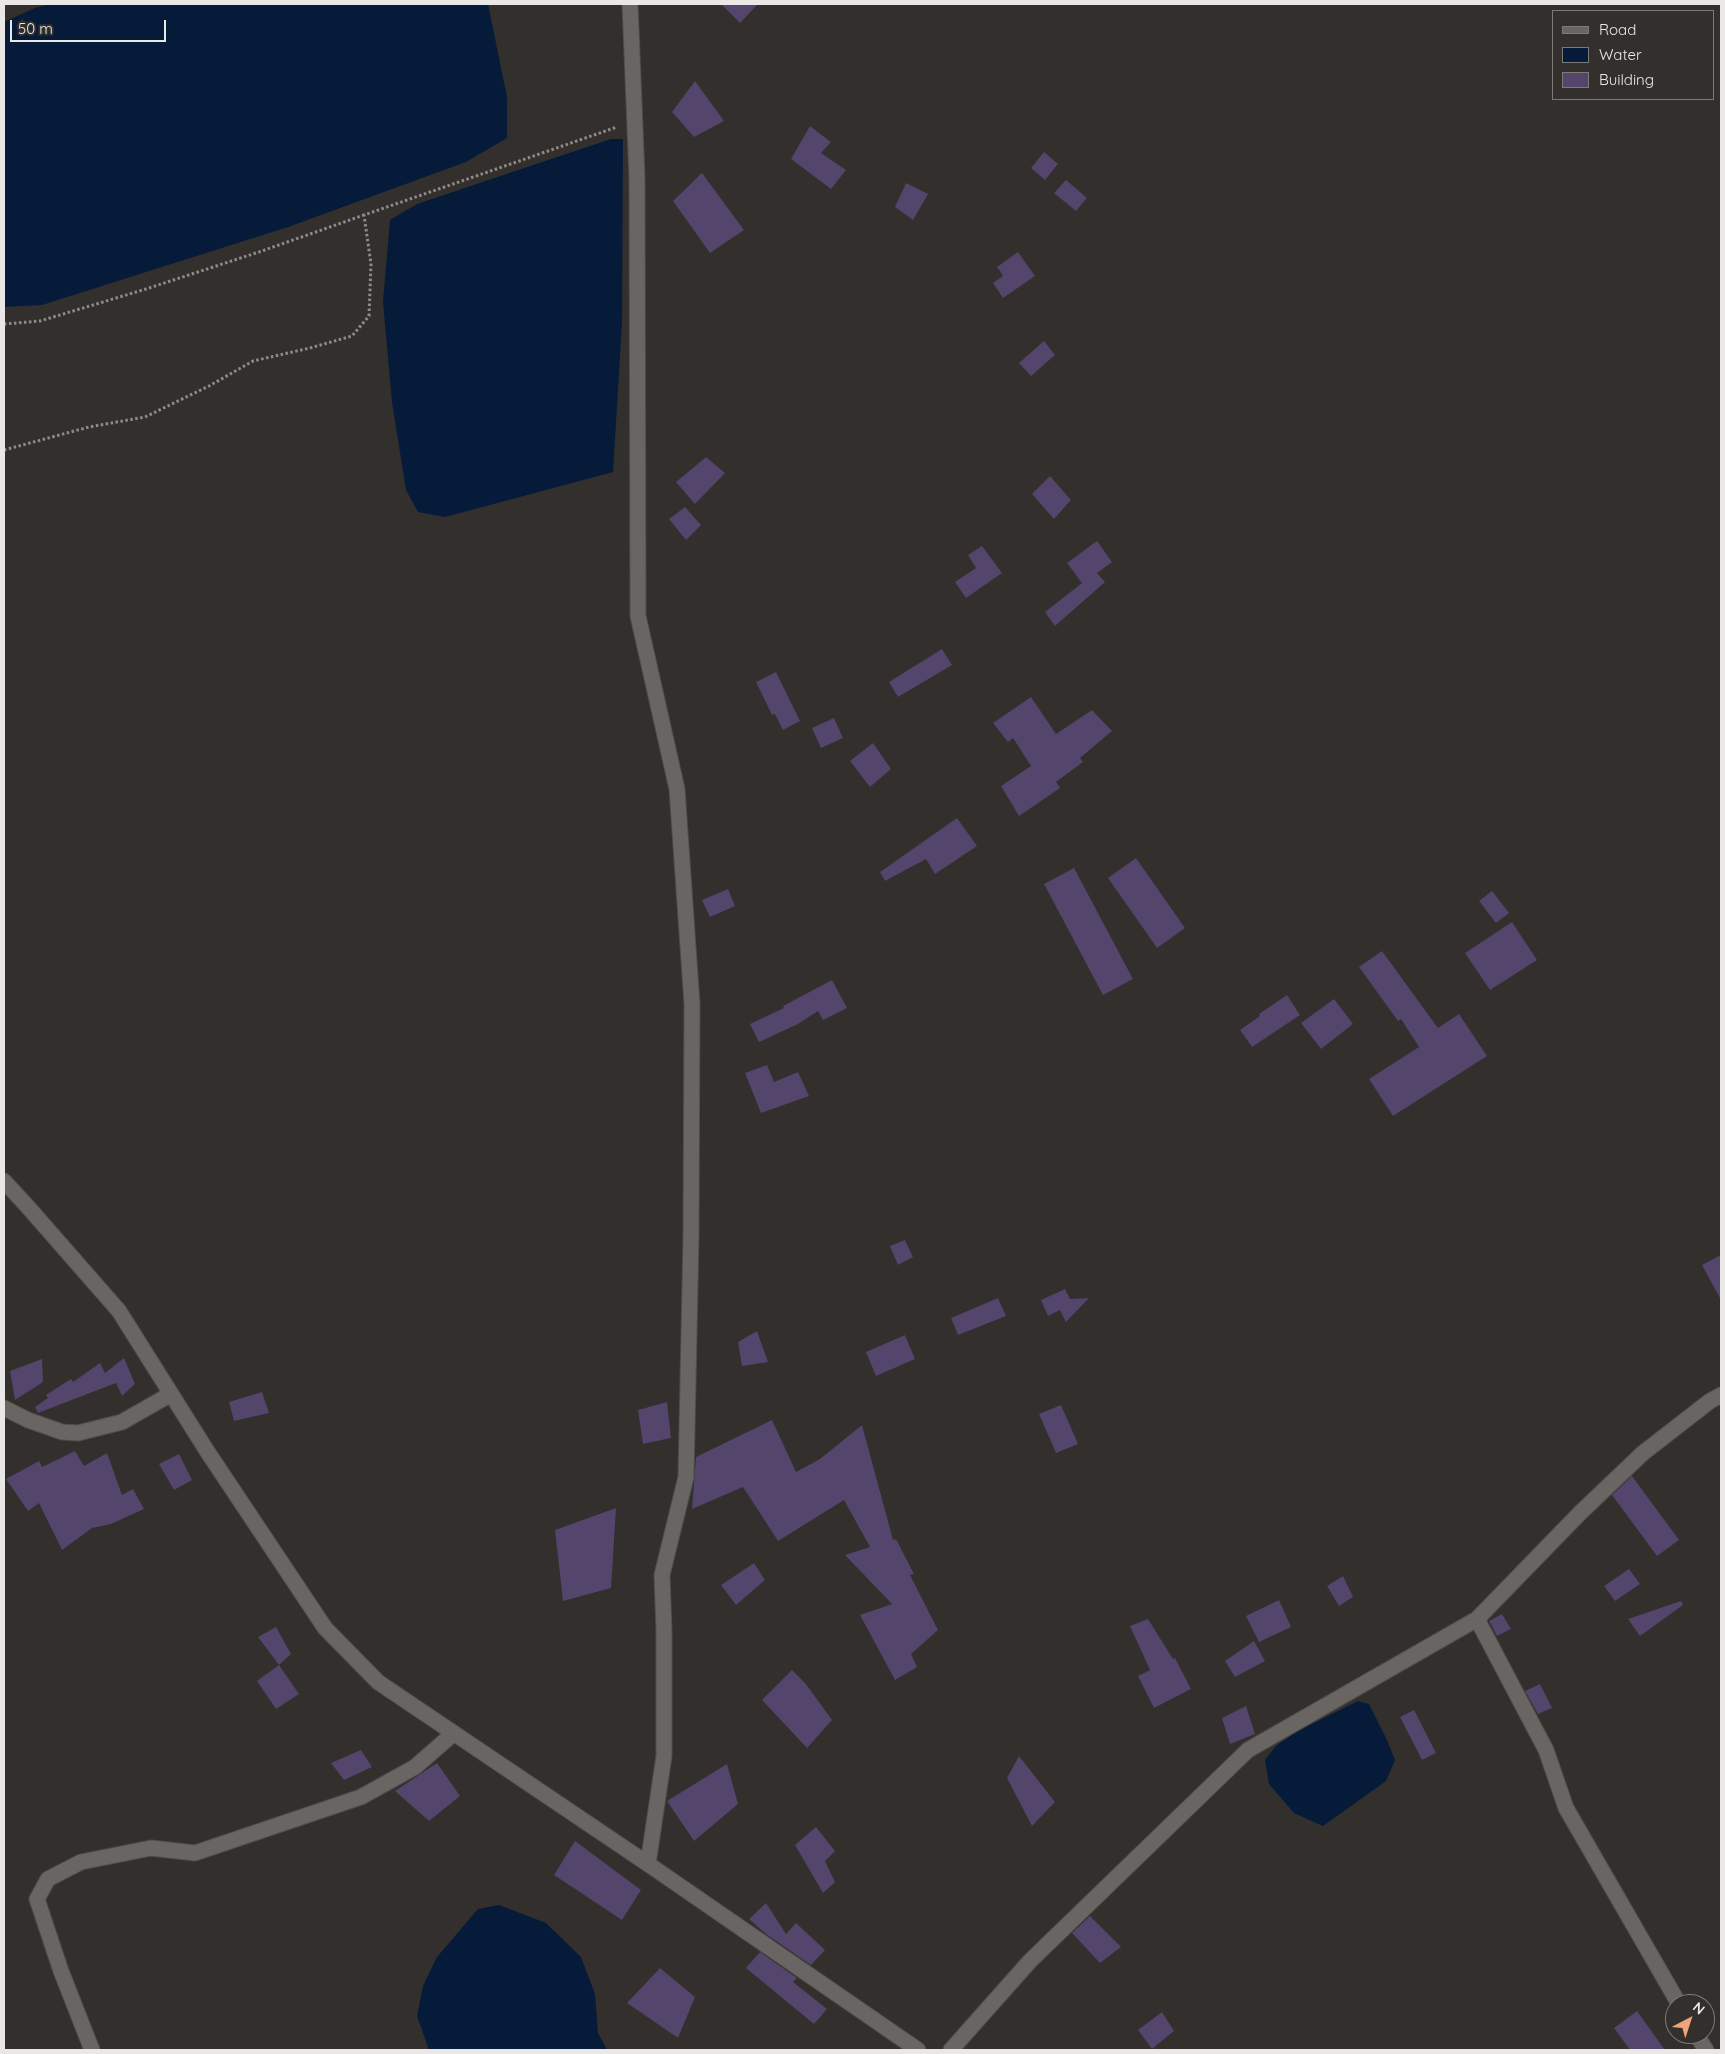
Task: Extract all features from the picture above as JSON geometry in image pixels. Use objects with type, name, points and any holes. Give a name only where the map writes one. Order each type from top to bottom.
[{"type":"street","points":[[630,4],[637,177],[638,616],[677,789],[692,1004],[691,1238],[686,1477],[662,1575],[664,1756],[648,1864]]},
{"type":"street","points":[[4,1182],[119,1312],[206,1451],[325,1628],[378,1682],[648,1864],[918,2050]]},
{"type":"street","points":[[4,1408],[28,1420],[62,1432],[78,1433],[122,1422],[171,1394]]},
{"type":"street","points":[[952,2050],[1030,1961],[1248,1750],[1476,1619],[1580,1513],[1643,1453],[1710,1401],[1721,1395]]},
{"type":"street","points":[[1476,1619],[1546,1750],[1566,1808],[1673,1994]]},
{"type":"street","points":[[92,2050],[61,1971],[37,1899],[48,1879],[81,1862],[152,1848],[196,1853],[361,1797],[415,1767],[454,1733]]},
{"type":"path","points":[[4,324],[40,321],[146,289],[259,252],[635,121]]},
{"type":"path","points":[[4,450],[90,427],[145,417],[209,386],[254,361],[352,336],[369,316],[372,264],[364,215]]},
{"type":"water","points":[[50,4],[488,4],[507,97],[507,138],[466,162],[288,227],[42,305],[4,307],[4,22],[35,8]]},
{"type":"water","points":[[611,139],[623,139],[622,323],[613,472],[445,517],[418,512],[406,490],[392,402],[383,302],[390,220],[417,204]]},
{"type":"water","points":[[1358,1701],[1369,1704],[1395,1760],[1386,1781],[1323,1826],[1294,1813],[1269,1784],[1265,1760],[1276,1746],[1296,1732]]},
{"type":"water","points":[[499,1905],[546,1923],[581,1957],[595,1994],[598,2033],[607,2050],[429,2050],[417,2016],[423,1986],[437,1957],[478,1909]]},
{"type":"building","points":[[721,4],[758,4],[740,23]]},
{"type":"building","points":[[695,81],[724,121],[694,137],[672,112]]},
{"type":"building","points":[[810,126],[831,142],[821,153],[846,170],[831,189],[791,159]]},
{"type":"building","points":[[1044,152],[1058,164],[1045,180],[1031,168]]},
{"type":"building","points":[[702,173],[744,230],[710,253],[673,201]]},
{"type":"building","points":[[1066,180],[1087,198],[1076,211],[1054,193]]},
{"type":"building","points":[[906,183],[928,194],[913,220],[895,207]]},
{"type":"building","points":[[1018,252],[1035,276],[1003,298],[993,283],[1003,276],[997,267]]},
{"type":"building","points":[[1044,341],[1055,355],[1031,376],[1019,363]]},
{"type":"building","points":[[706,457],[725,473],[695,504],[676,482]]},
{"type":"building","points":[[1050,476],[1071,500],[1054,519],[1032,494]]},
{"type":"building","points":[[685,507],[701,525],[686,540],[669,519]]},
{"type":"building","points":[[1097,541],[1112,562],[1097,573],[1105,582],[1055,626],[1045,612],[1082,583],[1067,563]]},
{"type":"building","points":[[982,546],[1002,573],[966,598],[955,582],[976,568],[968,555]]},
{"type":"building","points":[[942,649],[952,665],[898,697],[889,682]]},
{"type":"building","points":[[776,672],[800,721],[783,730],[775,714],[772,715],[756,682]]},
{"type":"building","points":[[1031,697],[1056,734],[1092,710],[1112,731],[1080,758],[1083,762],[1056,782],[1060,788],[1019,816],[1001,786],[1031,766],[1013,738],[1008,742],[993,723]]},
{"type":"building","points":[[834,718],[843,738],[821,748],[812,728]]},
{"type":"building","points":[[873,743],[891,769],[870,787],[850,761]]},
{"type":"building","points":[[957,818],[977,846],[935,874],[926,859],[885,881],[880,872]]},
{"type":"building","points":[[1136,858],[1185,928],[1157,948],[1108,878]]},
{"type":"building","points":[[1074,868],[1133,979],[1103,995],[1044,884]]},
{"type":"building","points":[[728,889],[735,906],[710,917],[702,900]]},
{"type":"building","points":[[1492,891],[1509,913],[1496,923],[1479,901]]},
{"type":"building","points":[[1512,922],[1537,960],[1490,990],[1465,953]]},
{"type":"building","points":[[1382,951],[1438,1028],[1459,1014],[1487,1056],[1393,1116],[1369,1079],[1419,1047],[1401,1019],[1398,1021],[1359,967]]},
{"type":"building","points":[[832,980],[847,1008],[823,1020],[818,1011],[798,1024],[759,1042],[750,1024],[784,1008],[783,1006]]},
{"type":"building","points":[[1287,995],[1300,1015],[1252,1047],[1240,1030]]},
{"type":"building","points":[[1334,999],[1353,1024],[1321,1049],[1301,1023]]},
{"type":"building","points":[[767,1065],[774,1082],[798,1072],[809,1096],[761,1113],[745,1073]]},
{"type":"building","points":[[905,1240],[913,1257],[898,1265],[890,1246]]},
{"type":"building","points":[[1721,1255],[1721,1300],[1702,1265]]},
{"type":"building","points":[[1065,1289],[1070,1299],[1089,1298],[1066,1322],[1060,1310],[1048,1316],[1041,1300]]},
{"type":"building","points":[[998,1298],[1006,1316],[958,1335],[951,1318]]},
{"type":"building","points":[[757,1331],[768,1362],[742,1366],[738,1342]]},
{"type":"building","points":[[905,1335],[915,1359],[876,1376],[866,1352]]},
{"type":"building","points":[[124,1358],[135,1384],[122,1396],[116,1383],[38,1413],[35,1407],[48,1398],[46,1395],[71,1379],[73,1382],[100,1363],[105,1373]]},
{"type":"building","points":[[42,1359],[43,1382],[15,1400],[10,1371]]},
{"type":"building","points":[[262,1392],[269,1413],[234,1421],[229,1402]]},
{"type":"building","points":[[667,1402],[671,1438],[643,1444],[638,1410]]},
{"type":"building","points":[[1061,1405],[1078,1444],[1056,1453],[1039,1414]]},
{"type":"building","points":[[772,1420],[796,1472],[820,1459],[862,1425],[893,1540],[896,1539],[914,1574],[910,1575],[938,1630],[911,1654],[917,1667],[895,1680],[860,1615],[892,1604],[845,1555],[870,1547],[844,1500],[778,1541],[743,1487],[692,1509],[696,1457]]},
{"type":"building","points":[[75,1451],[84,1466],[107,1453],[122,1495],[133,1489],[144,1509],[111,1524],[92,1528],[62,1550],[39,1503],[28,1511],[6,1479],[39,1461],[42,1467]]},
{"type":"building","points":[[179,1454],[192,1480],[174,1490],[159,1464]]},
{"type":"building","points":[[1632,1476],[1679,1540],[1657,1556],[1612,1495]]},
{"type":"building","points":[[616,1508],[611,1588],[563,1601],[555,1530]]},
{"type":"building","points":[[754,1563],[765,1580],[736,1605],[721,1585]]},
{"type":"building","points":[[1629,1569],[1640,1584],[1615,1601],[1604,1586]]},
{"type":"building","points":[[1343,1576],[1353,1597],[1339,1606],[1327,1586]]},
{"type":"building","points":[[1279,1600],[1291,1627],[1259,1642],[1246,1616]]},
{"type":"building","points":[[1681,1601],[1683,1605],[1640,1636],[1628,1619]]},
{"type":"building","points":[[1502,1614],[1511,1629],[1497,1636],[1489,1621]]},
{"type":"building","points":[[1148,1619],[1173,1659],[1175,1658],[1191,1689],[1154,1708],[1138,1676],[1150,1670],[1130,1626]]},
{"type":"building","points":[[276,1627],[291,1654],[279,1665],[258,1637]]},
{"type":"building","points":[[1254,1641],[1265,1661],[1235,1677],[1225,1661]]},
{"type":"building","points":[[279,1665],[299,1694],[276,1709],[257,1681]]},
{"type":"building","points":[[792,1670],[806,1684],[832,1720],[807,1748],[762,1700]]},
{"type":"building","points":[[1540,1684],[1552,1708],[1538,1714],[1525,1691]]},
{"type":"building","points":[[1246,1706],[1255,1734],[1230,1744],[1222,1718]]},
{"type":"building","points":[[1414,1710],[1436,1753],[1422,1760],[1400,1717]]},
{"type":"building","points":[[361,1750],[372,1767],[344,1780],[331,1763]]},
{"type":"building","points":[[1019,1756],[1055,1802],[1032,1826],[1007,1778]]},
{"type":"building","points":[[437,1763],[460,1796],[429,1821],[395,1791]]},
{"type":"building","points":[[727,1764],[738,1804],[694,1841],[667,1801]]},
{"type":"building","points":[[816,1827],[835,1851],[825,1861],[835,1882],[823,1893],[795,1845]]},
{"type":"building","points":[[575,1841],[641,1890],[622,1920],[554,1875]]},
{"type":"building","points":[[766,1903],[786,1934],[796,1923],[825,1950],[811,1965],[766,1934],[749,1919]]},
{"type":"building","points":[[1090,1916],[1121,1947],[1100,1963],[1072,1933]]},
{"type":"building","points":[[760,1952],[797,1978],[793,1982],[827,2009],[814,2024],[746,1968]]},
{"type":"building","points":[[660,1968],[695,1997],[678,2038],[627,2003]]},
{"type":"building","points":[[1637,2011],[1665,2050],[1630,2050],[1614,2028]]},
{"type":"building","points":[[1162,2012],[1174,2031],[1152,2049],[1138,2030]]}]
